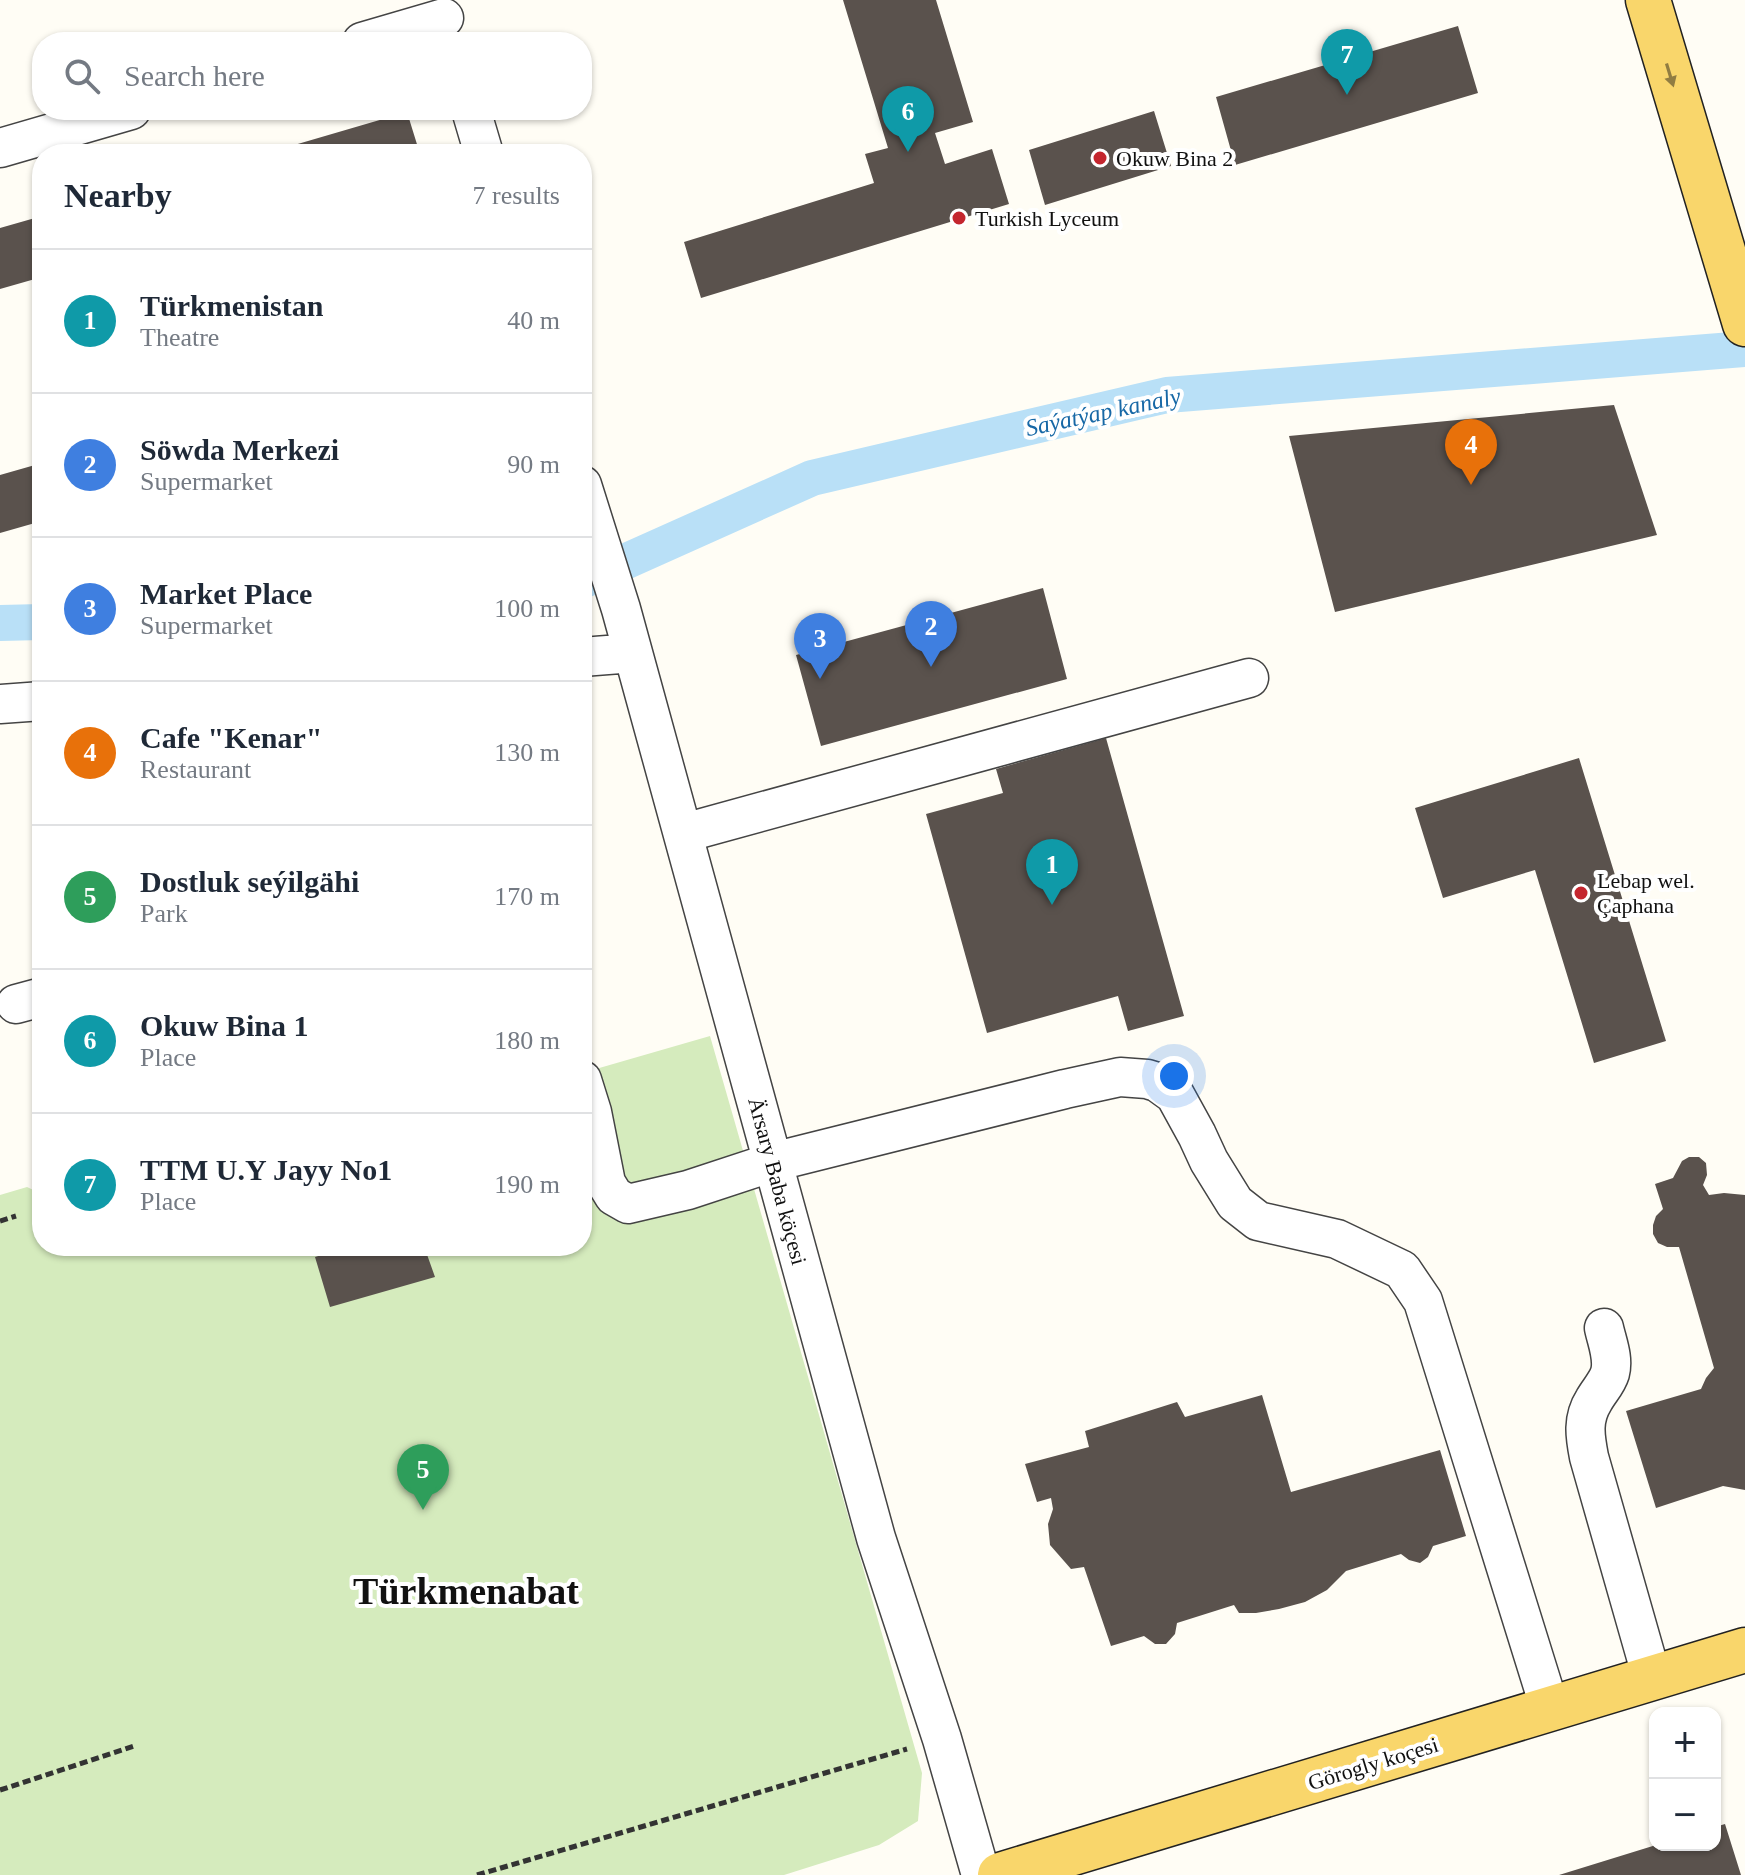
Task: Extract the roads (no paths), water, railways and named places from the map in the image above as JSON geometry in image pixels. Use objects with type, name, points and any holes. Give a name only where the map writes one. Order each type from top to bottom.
[{"type":"main road","points":[[1648,0],[1741,312]]},
{"type":"main road","name":"Görogly koçesi","points":[[1000,1875],[1745,1650]]},
{"type":"street","points":[[400,32],[445,20]]},
{"type":"street","points":[[0,148],[97,120]]},
{"type":"street","points":[[474,120],[481,144]]},
{"type":"street","name":"Ärsary Baba köçesi","points":[[592,518],[684,833],[876,1538],[942,1739],[981,1875]]},
{"type":"street","points":[[592,656],[633,653]]},
{"type":"street","points":[[684,833],[1249,678]]},
{"type":"street","points":[[0,704],[32,702]]},
{"type":"street","points":[[592,1112],[606,1183],[614,1196],[628,1204],[688,1190],[773,1162],[1120,1077],[1157,1082],[1175,1095],[1235,1203],[1258,1221],[1337,1239],[1402,1270],[1423,1301],[1550,1709]]},
{"type":"street","points":[[1604,1328],[1611,1371],[1591,1404],[1584,1434],[1652,1678]]},
{"type":"waterway","name":"Saýatýap kanaly","points":[[592,577],[812,478],[1167,395],[1745,349]]},
{"type":"waterway","name":"Saýatýap kanaly","points":[[0,623],[32,622]]},
{"type":"place","name":"TTM U.Y Jayy No1","points":[[1347,95]]},
{"type":"place","name":"Okuw Bina 1","points":[[908,152]]},
{"type":"place","name":"Okuw Bina 2","points":[[1100,158]]},
{"type":"place","name":"Turkish Lyceum","points":[[959,218]]},
{"type":"place","name":"Cafe \"Kenar\"","points":[[1471,485]]},
{"type":"place","name":"Söwda Merkezi","points":[[931,667]]},
{"type":"place","name":"Market Place","points":[[820,679]]},
{"type":"place","name":"Lebap wel. Çaphana","points":[[1581,893]]},
{"type":"place","name":"Türkmenistan","points":[[1052,905]]},
{"type":"place","name":"Dostluk seýilgähi","points":[[423,1510]]},
{"type":"district","name":"Türkmenabat","points":[[466,1591]]}]
